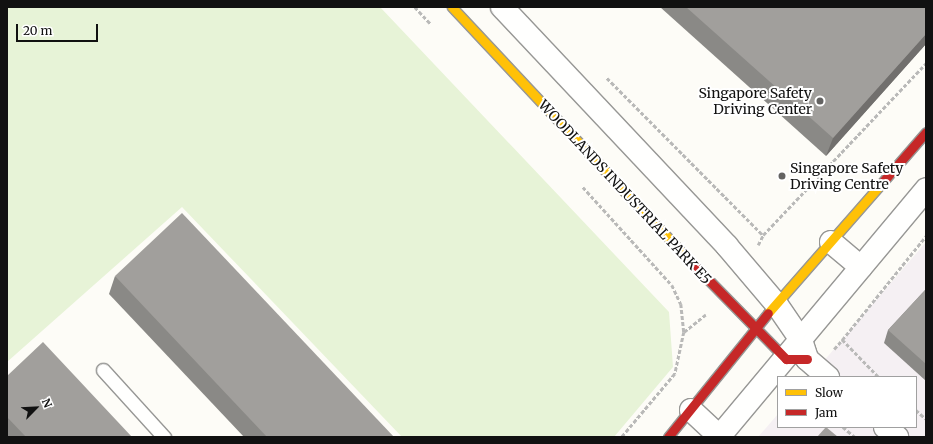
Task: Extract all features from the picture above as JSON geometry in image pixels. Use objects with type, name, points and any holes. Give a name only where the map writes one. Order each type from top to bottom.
[{"type":"street","name":"WOODLANDS INDUSTRIAL PARK E5","points":[[452,7],[754,329],[786,359]]},
{"type":"street","points":[[502,7],[727,246],[777,305],[804,349],[827,376]]},
{"type":"street","points":[[668,437],[754,329],[777,305],[926,132]]},
{"type":"street","points":[[691,410],[720,437],[786,359],[804,349],[861,267],[926,189]]},
{"type":"street","points":[[831,242],[861,267]]},
{"type":"street","points":[[886,428],[897,437]]},
{"type":"lane","points":[[103,370],[164,437]]},
{"type":"path","points":[[415,7],[437,29]]},
{"type":"path","points":[[603,75],[764,235],[926,63]]},
{"type":"path","points":[[581,185],[672,285],[681,304],[684,332],[675,374],[622,437]]},
{"type":"path","points":[[877,376],[842,340],[926,236]]},
{"type":"path","points":[[917,411],[926,419]]},
{"type":"path","points":[[844,428],[854,437]]},
{"type":"shaded area","points":[[926,242],[926,437],[758,437],[777,415],[777,428],[917,428],[917,376],[811,376]]},
{"type":"green space","points":[[7,7],[380,7],[669,312],[673,367],[614,437],[402,437],[182,207],[7,362]]},
{"type":"building","name":"Singapore Safety Driving Center","points":[[686,7],[926,7],[926,34],[833,138]]},
{"type":"building","points":[[182,213],[394,437],[267,437],[115,276]]},
{"type":"building","points":[[926,289],[926,364],[888,330]]},
{"type":"building","points":[[43,342],[132,437],[26,437],[7,417],[7,376]]},
{"type":"building","points":[[825,428],[827,428],[838,437],[817,437]]},
{"type":"traffic: slow","points":[[452,7],[691,262]]},
{"type":"traffic: slow","points":[[768,313],[880,185]]},
{"type":"traffic: jam","points":[[880,185],[926,132]]},
{"type":"traffic: jam","points":[[691,262],[786,359],[807,359]]},
{"type":"traffic: jam","points":[[668,437],[768,313]]},
{"type":"place","name":"Singapore Safety Driving Center","points":[[820,101]]},
{"type":"place","name":"Singapore Safety Driving Centre","points":[[782,176]]}]
